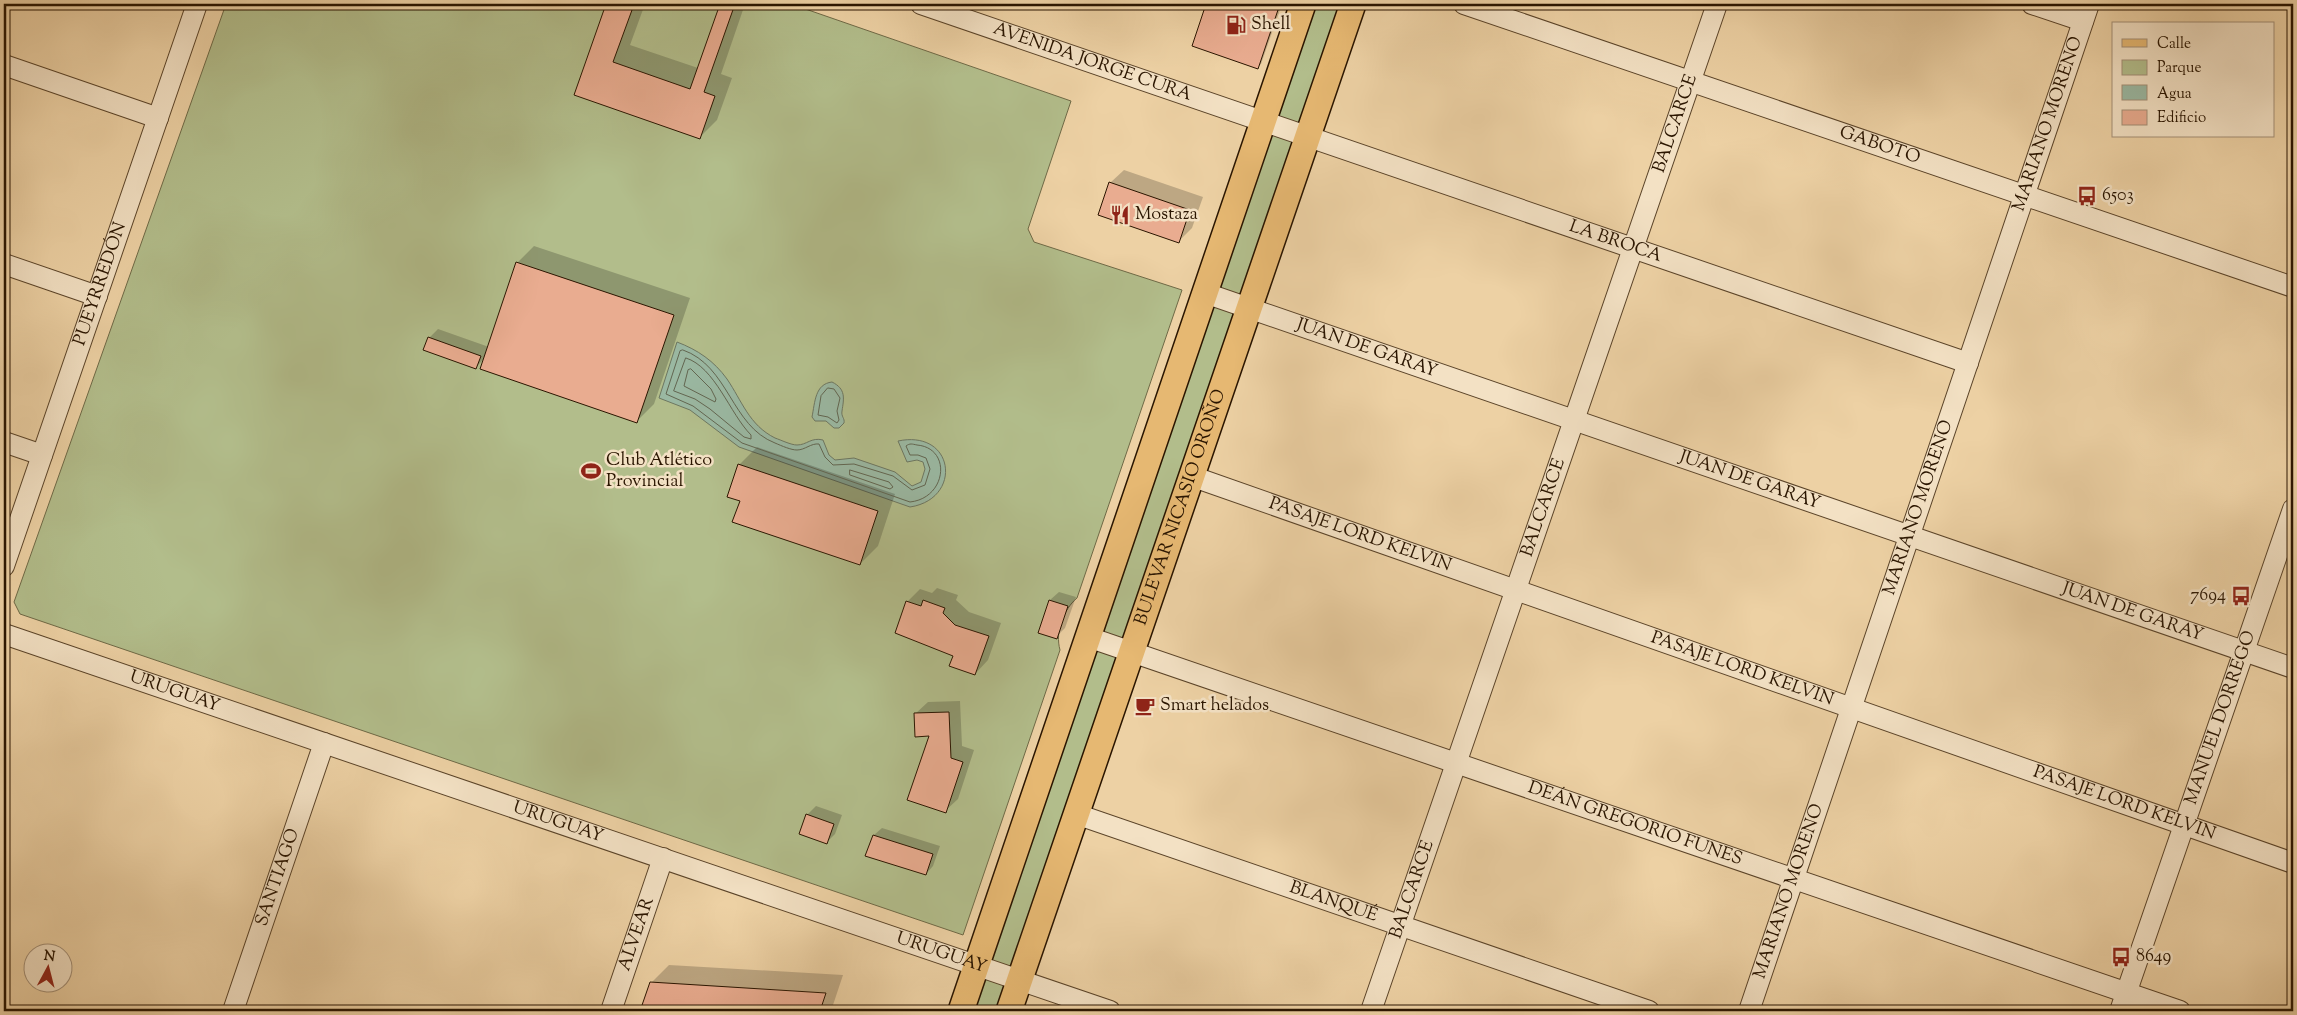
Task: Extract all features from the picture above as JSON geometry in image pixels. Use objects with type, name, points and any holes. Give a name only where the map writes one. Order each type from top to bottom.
[{"type":"main road","points":[[961,1011],[1303,4]]},
{"type":"main road","name":"BULEVAR NICASIO OROÑO","points":[[1009,1011],[1352,4]]},
{"type":"street","name":"PUEYRREDÓN","points":[[4,566],[197,4]]},
{"type":"street","name":"AVENIDA JORGE CURA","points":[[922,4],[950,8],[1263,122]]},
{"type":"street","name":"GABOTO","points":[[1464,4],[2293,287]]},
{"type":"street","name":"BALCARCE","points":[[1371,1011],[1717,4]]},
{"type":"street","points":[[2032,4],[2086,12]]},
{"type":"street","name":"MARIANO MORENO","points":[[1749,1011],[2086,12]]},
{"type":"street","points":[[4,65],[158,118]]},
{"type":"street","name":"LA BROCA","points":[[1263,122],[1968,363]]},
{"type":"street","points":[[4,264],[97,296]]},
{"type":"street","name":"JUAN DE GARAY","points":[[1205,293],[2293,668]]},
{"type":"street","points":[[4,442],[42,455]]},
{"type":"street","name":"PASAJE LORD KELVIN","points":[[1191,476],[2293,863]]},
{"type":"street","name":"MANUEL DORREGO","points":[[2123,1002],[2293,509]]},
{"type":"street","name":"URUGUAY","points":[[4,634],[977,964],[1110,1011]]},
{"type":"street","name":"DEÁN GREGORIO FUNES","points":[[1088,637],[1794,879],[2123,1002],[2180,1011]]},
{"type":"street","name":"SANTIAGO","points":[[233,1011],[324,743]]},
{"type":"street","name":"BLANQUÉ","points":[[1076,814],[1649,1011]]},
{"type":"street","name":"ALVEAR","points":[[612,1011],[663,858]]},
{"type":"green space","name":"Club Atlético Provincial","points":[[226,4],[791,4],[1071,101],[1028,229],[1034,242],[1182,290],[1077,598],[1061,622],[1059,629],[1060,650],[963,935],[20,614],[14,602]]},
{"type":"green space","points":[[1303,4],[1353,4],[1009,1011],[961,1011]]},
{"type":"water","points":[[677,342],[699,352],[711,361],[727,379],[752,419],[766,433],[775,438],[797,445],[812,440],[823,440],[829,455],[835,460],[854,458],[895,472],[912,486],[921,482],[925,469],[923,462],[917,460],[907,462],[898,441],[917,440],[931,445],[941,454],[945,466],[945,479],[938,492],[927,501],[910,507],[739,447],[690,410],[659,398]]},
{"type":"water","points":[[832,382],[840,388],[843,394],[842,413],[844,423],[839,428],[834,428],[826,421],[815,421],[812,417],[819,390],[826,383]]},
{"type":"building","points":[[606,4],[628,4],[626,8],[632,10],[613,62],[690,89],[720,4],[735,4],[704,92],[715,96],[700,139],[574,95]]},
{"type":"building","name":"Shell","points":[[1206,4],[1280,4],[1258,69],[1192,46]]},
{"type":"building","points":[[1109,182],[1190,210],[1179,243],[1098,215]]},
{"type":"building","points":[[516,262],[674,315],[637,423],[480,369]]},
{"type":"building","points":[[428,337],[481,356],[476,369],[423,350]]},
{"type":"building","points":[[738,464],[878,511],[860,565],[732,522],[740,501],[727,497]]},
{"type":"building","points":[[923,600],[945,608],[943,613],[955,625],[989,636],[975,675],[949,666],[953,656],[895,633],[906,601],[921,606]]},
{"type":"building","points":[[1049,600],[1068,606],[1057,639],[1038,633]]},
{"type":"building","points":[[949,712],[951,758],[963,762],[946,813],[907,800],[929,736],[915,737],[914,713]]},
{"type":"building","points":[[806,814],[834,824],[827,844],[799,834]]},
{"type":"building","points":[[873,835],[933,854],[926,875],[865,856]]},
{"type":"building","points":[[650,982],[826,993],[820,1011],[640,1011]]},
{"type":"place","name":"Shell","points":[[1236,25]]},
{"type":"place","name":"6503","points":[[2087,196]]},
{"type":"place","name":"Mostaza","points":[[1120,215]]},
{"type":"place","name":"Club Atlético Provincial","points":[[591,471]]},
{"type":"place","name":"7694","points":[[2241,596]]},
{"type":"place","name":"Smart helados","points":[[1145,706]]},
{"type":"place","name":"8649","points":[[2121,957]]}]
